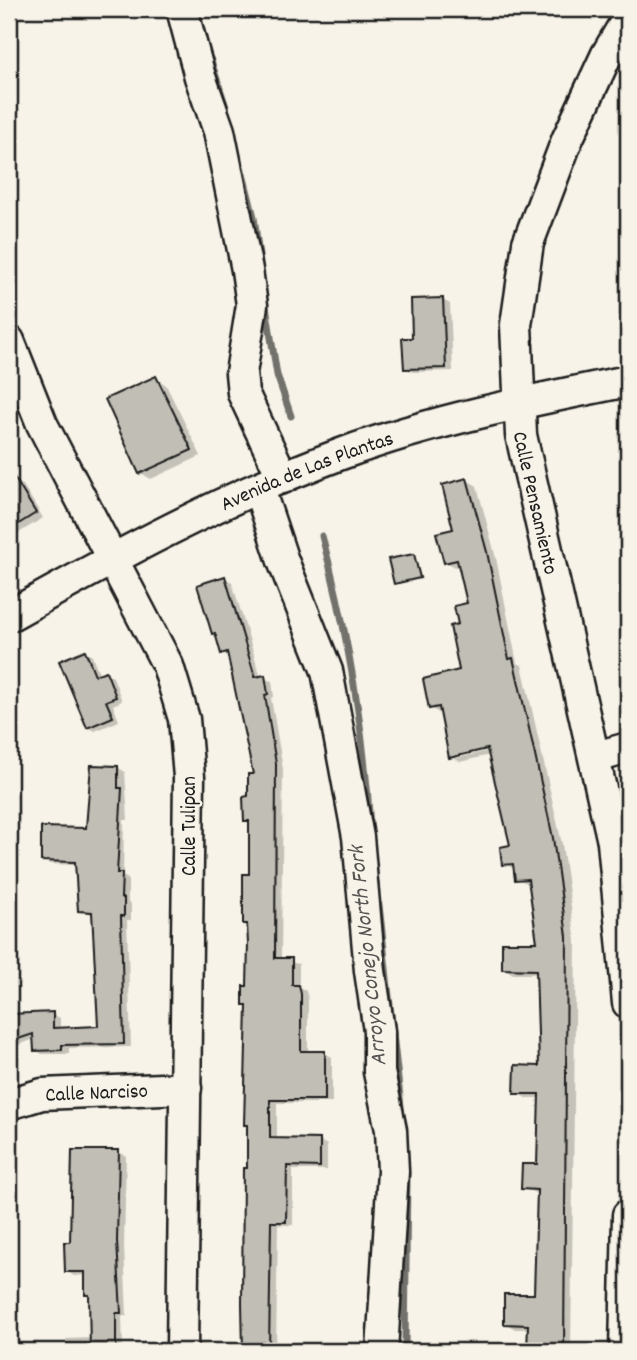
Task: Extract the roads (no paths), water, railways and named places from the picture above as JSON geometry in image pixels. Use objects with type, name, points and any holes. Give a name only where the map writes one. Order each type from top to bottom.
[{"type":"street","points":[[182,9],[200,77],[219,131],[247,270],[251,305],[241,373],[243,393],[271,483],[283,561],[327,671],[358,838],[370,971],[379,1031],[379,1072],[391,1130],[393,1171],[382,1351]]},
{"type":"street","name":"Calle Pensamiento","points":[[628,18],[607,54],[567,140],[528,243],[516,325],[518,406],[523,445],[596,757],[620,898],[628,1003]]},
{"type":"street","name":"Calle Tulipan","points":[[9,341],[42,424],[168,666],[184,719],[189,776],[182,1351]]},
{"type":"street","name":"Avenida de Las Plantas","points":[[9,616],[179,523],[271,483],[404,433],[628,381]]},
{"type":"street","points":[[596,757],[628,748]]},
{"type":"street","name":"Calle Narciso","points":[[9,1104],[42,1094],[186,1087]]},
{"type":"street","points":[[625,1351],[628,1215]]},
{"type":"waterway","name":"Arroyo Conejo North Fork","points":[[210,58],[226,107]]},
{"type":"waterway","name":"Arroyo Conejo North Fork","points":[[241,166],[254,217],[260,264]]},
{"type":"waterway","name":"Arroyo Conejo North Fork","points":[[265,300],[277,375],[291,416]]},
{"type":"waterway","name":"Arroyo Conejo North Fork","points":[[322,536],[353,680],[370,827]]},
{"type":"waterway","name":"Arroyo Conejo North Fork","points":[[379,905],[402,1116]]},
{"type":"waterway","name":"Arroyo Conejo North Fork","points":[[405,1351],[407,1173]]}]
